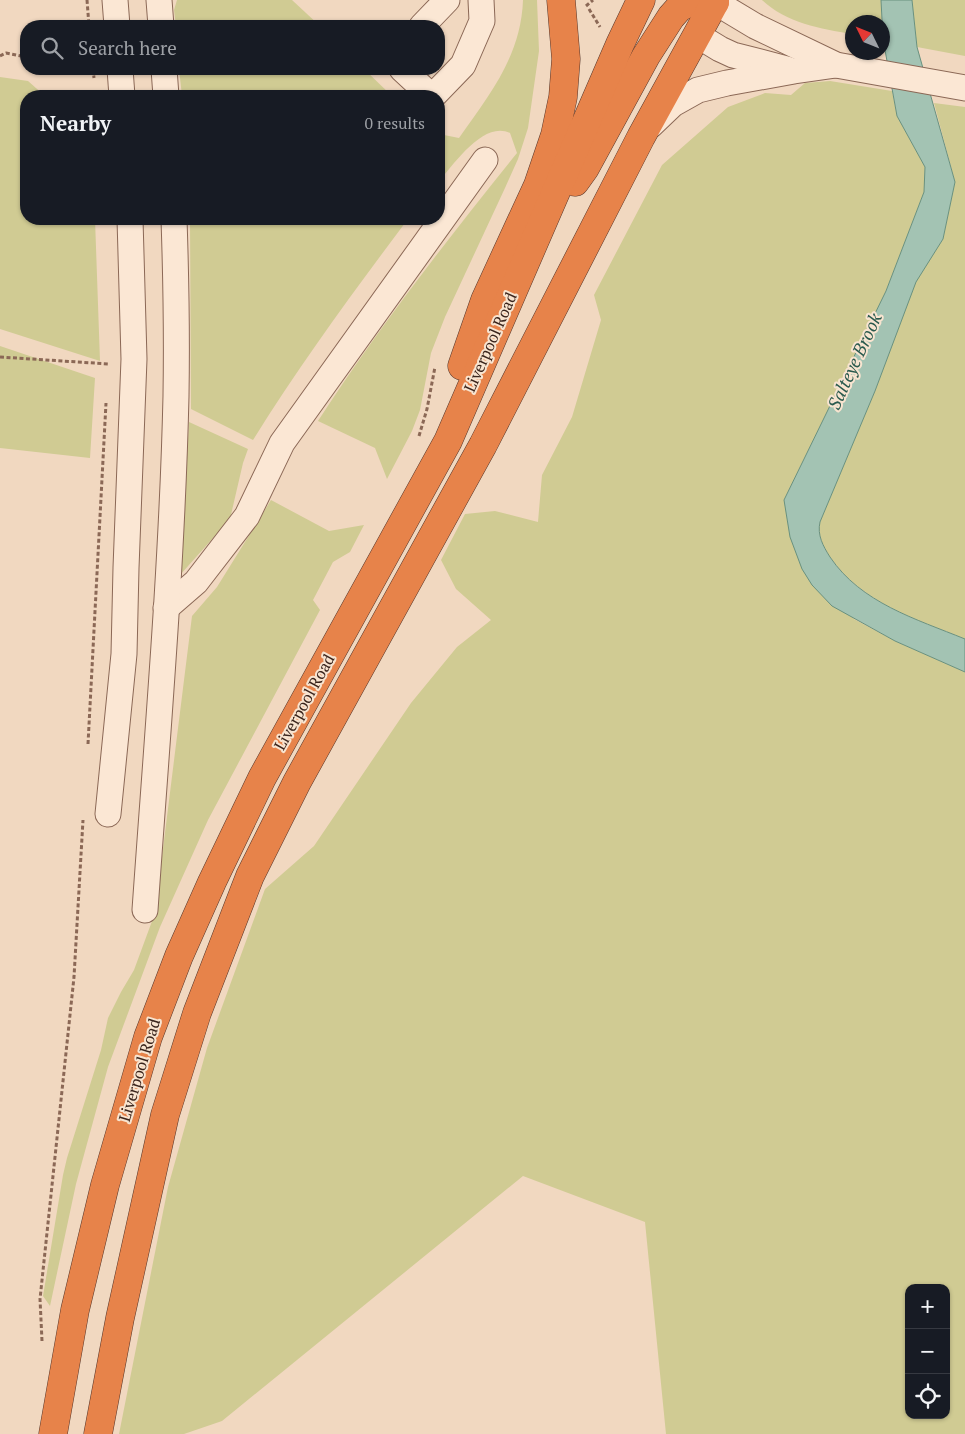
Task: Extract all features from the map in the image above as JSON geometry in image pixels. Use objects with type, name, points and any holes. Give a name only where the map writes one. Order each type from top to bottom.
[{"type":"highway","points":[[448,441],[456,385],[485,300],[538,185],[555,136],[563,98],[566,59],[561,0]]},
{"type":"highway","name":"Liverpool Road","points":[[54,1434],[75,1310],[104,1185],[148,1037],[179,956],[262,778],[448,441],[620,44],[641,0]]},
{"type":"highway","points":[[663,8],[679,8],[690,2],[714,1]]},
{"type":"highway","name":"Liverpool Road","points":[[98,1434],[120,1318],[166,1115],[197,1013],[250,876],[297,782],[483,445],[641,136],[714,1]]},
{"type":"highway","points":[[539,232],[585,168],[646,56],[663,8]]},
{"type":"highway","points":[[663,8],[697,34]]},
{"type":"street","points":[[115,0],[117,20]]},
{"type":"street","points":[[159,0],[161,20]]},
{"type":"street","points":[[428,20],[447,0]]},
{"type":"street","points":[[438,90],[463,65],[482,21],[481,0]]},
{"type":"street","points":[[714,1],[755,26],[836,65],[965,88]]},
{"type":"street","points":[[697,34],[733,55],[794,70]]},
{"type":"street","points":[[641,136],[673,104],[692,93],[727,83],[794,70],[836,65]]},
{"type":"street","points":[[120,75],[122,90]]},
{"type":"street","points":[[164,75],[166,90]]},
{"type":"street","points":[[409,75],[425,90]]},
{"type":"street","points":[[445,216],[485,160]]},
{"type":"street","points":[[108,814],[124,654],[134,359],[130,225]]},
{"type":"street","points":[[145,910],[164,649],[176,397],[174,225]]},
{"type":"street","points":[[166,608],[196,582],[247,516],[282,443],[438,225]]},
{"type":"street","points":[[124,654],[164,649]]},
{"type":"path","points":[[87,0],[89,20]]},
{"type":"path","points":[[0,56],[6,53],[20,56]]},
{"type":"path","points":[[107,355],[107,365]]},
{"type":"path","points":[[0,357],[107,365],[134,359]]},
{"type":"path","points":[[88,748],[106,394]]},
{"type":"path","points":[[42,1348],[40,1299],[74,977],[84,818]]},
{"type":"shaded area","points":[[177,0],[292,0],[314,20],[175,20],[174,10]]},
{"type":"shaded area","points":[[523,0],[537,0],[539,51],[528,128],[518,159],[445,317],[431,353],[420,410],[412,431],[387,479],[375,448],[318,421],[389,318],[517,153],[510,133],[500,131],[490,133],[470,146],[445,174],[445,135],[459,138],[482,106],[510,57],[517,39]]},
{"type":"shaded area","points":[[762,0],[881,0],[882,15],[845,15],[845,33],[804,24],[771,8]]},
{"type":"shaded area","points":[[912,0],[965,0],[965,56],[917,47]]},
{"type":"shaded area","points":[[180,75],[370,75],[386,90],[181,90]]},
{"type":"shaded area","points":[[0,77],[28,81],[38,90],[20,90],[20,225],[95,225],[100,361],[0,329]]},
{"type":"shaded area","points":[[830,81],[892,91],[897,116],[925,167],[924,192],[886,291],[784,500],[854,619],[895,641],[965,672],[965,1434],[666,1434],[645,1222],[523,1176],[222,1421],[184,1434],[119,1434],[168,1187],[207,1048],[265,889],[314,846],[411,703],[457,647],[491,620],[456,589],[441,560],[465,514],[495,511],[538,522],[542,475],[572,417],[601,320],[594,295],[662,165],[728,107],[765,93],[791,95],[805,83]]},
{"type":"shaded area","points":[[934,103],[965,107],[965,639],[891,608],[874,598],[843,573],[823,545],[819,531],[820,522],[875,391],[916,281],[943,239],[955,182]]},
{"type":"shaded area","points":[[190,225],[404,225],[328,328],[253,440],[191,409]]},
{"type":"shaded area","points":[[0,346],[95,378],[90,458],[0,448]]},
{"type":"shaded area","points":[[189,422],[248,449],[230,519],[180,575]]},
{"type":"shaded area","points":[[271,500],[329,531],[364,525],[350,552],[333,562],[313,600],[320,610],[208,820],[160,927],[108,1067],[76,1184],[50,1306],[43,1296],[67,1158],[101,1050],[108,1018],[134,970],[155,913],[192,616],[217,587]]},
{"type":"water","name":"Salteye Brook","points":[[881,0],[912,0],[917,47],[955,182],[943,239],[916,282],[875,391],[820,522],[819,531],[823,545],[830,557],[843,573],[873,598],[891,608],[965,639],[965,672],[895,641],[832,606],[812,585],[802,569],[790,537],[784,500],[886,291],[924,192],[925,167],[897,116],[887,60],[890,60],[890,15],[882,15]]}]
